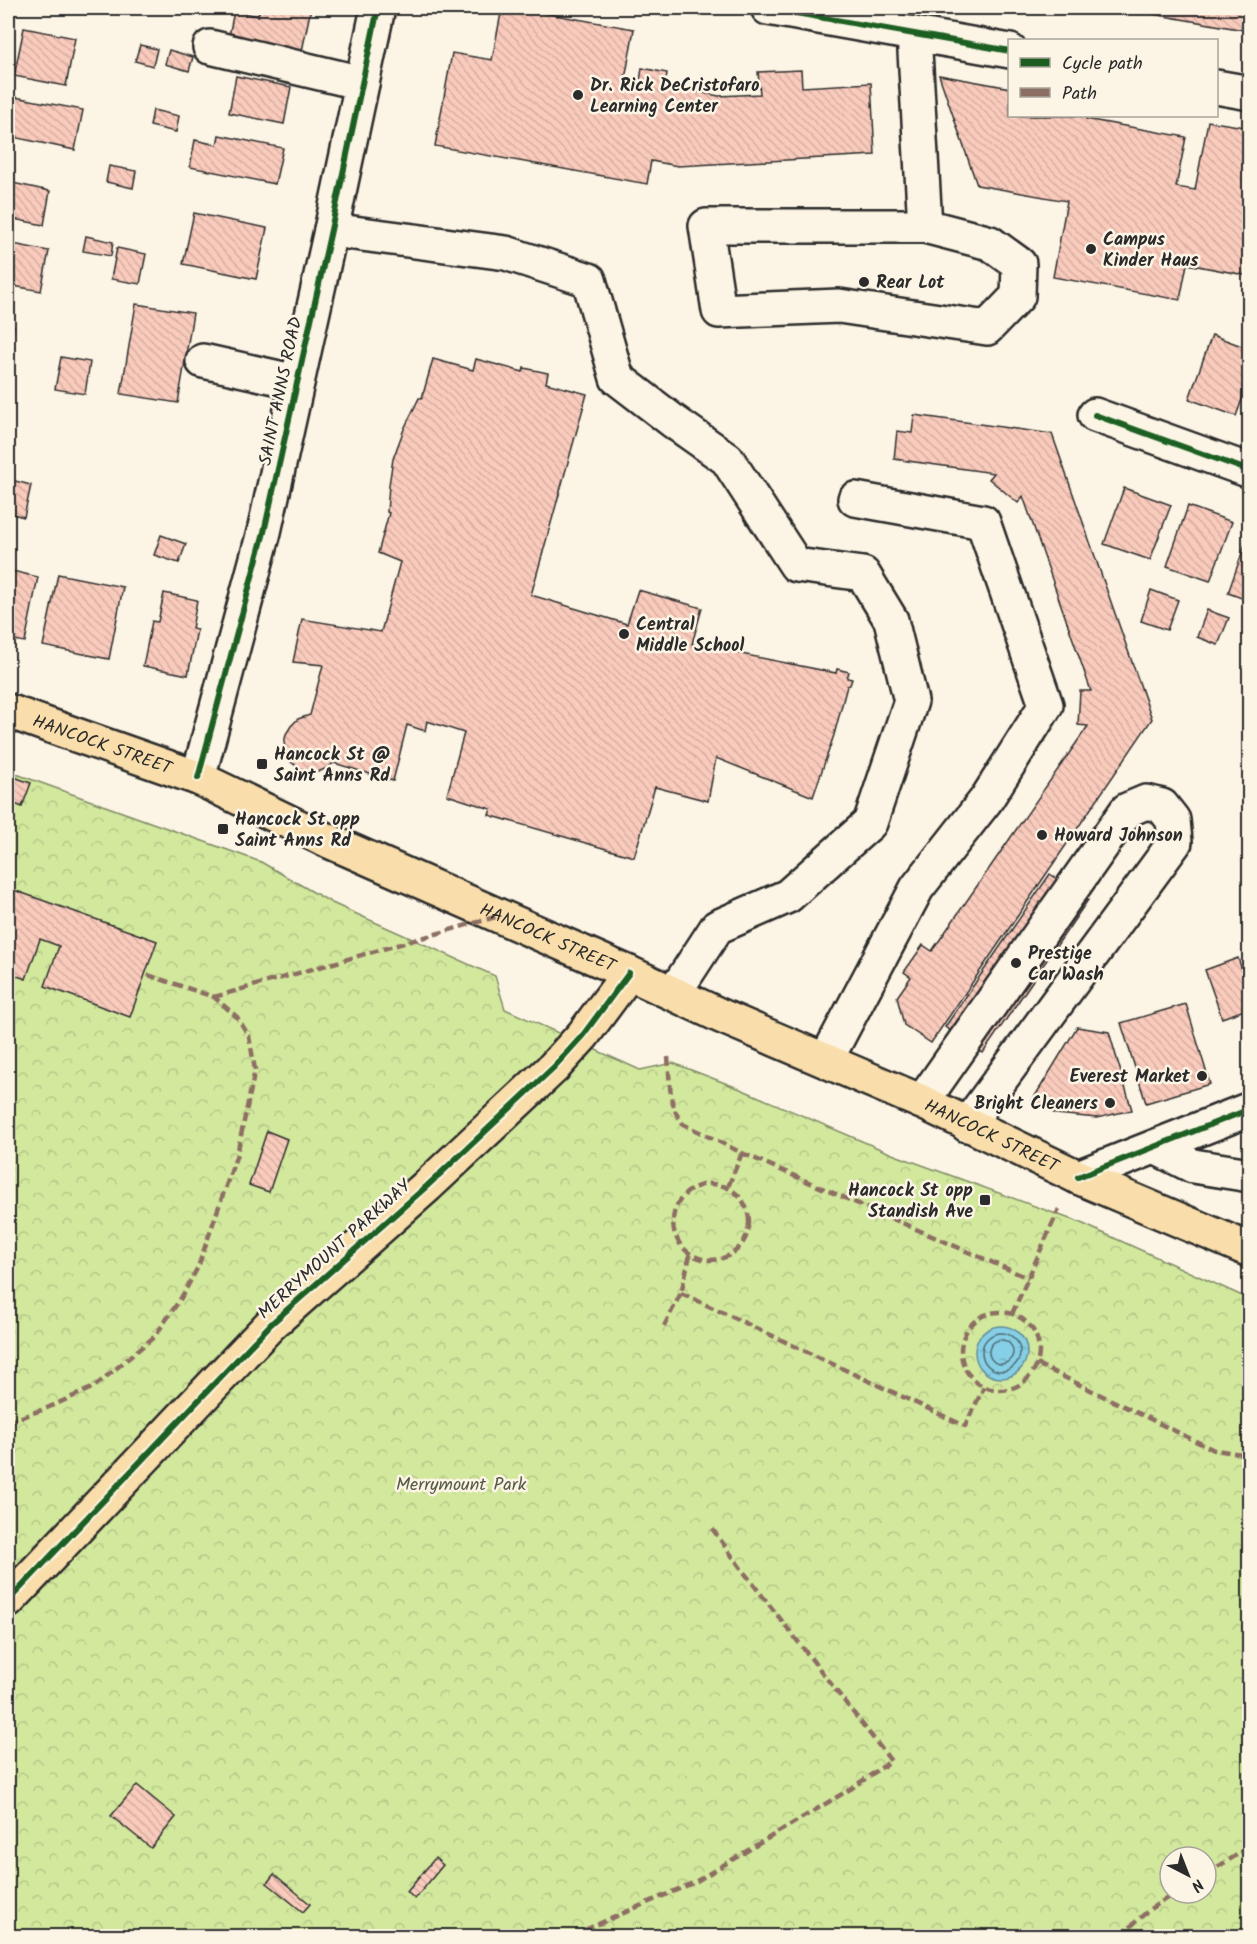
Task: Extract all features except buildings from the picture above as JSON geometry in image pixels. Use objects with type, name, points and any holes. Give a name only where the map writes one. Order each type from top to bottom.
[{"type":"main road","name":"HANCOCK STREET","points":[[8,711],[198,778],[322,838],[922,1102],[1078,1177],[1250,1250]]},
{"type":"main road","name":"MERRYMOUNT PARKWAY","points":[[8,1601],[271,1324],[427,1186],[554,1067],[583,1035],[629,973]]},
{"type":"street","name":"SAINT ANNS ROAD","points":[[198,778],[264,532],[378,8]]},
{"type":"street","points":[[768,8],[821,12],[914,34],[1008,51]]},
{"type":"street","points":[[914,34],[925,226]]},
{"type":"street","points":[[210,47],[362,83]]},
{"type":"street","points":[[1218,87],[1250,93]]},
{"type":"street","points":[[706,226],[925,226],[990,243],[1019,264],[1018,296],[987,328],[839,306],[719,311],[706,226]]},
{"type":"street","points":[[331,230],[506,253],[588,280],[617,378],[727,459],[796,564],[864,574],[891,621],[911,701],[870,823],[788,896],[717,927],[674,993]]},
{"type":"street","points":[[203,361],[297,382]]},
{"type":"street","points":[[1095,415],[1250,471]]},
{"type":"street","points":[[826,1060],[917,888],[986,800],[1046,705],[983,522],[855,499]]},
{"type":"street","points":[[922,1102],[1127,810],[1146,802],[1162,806],[1173,820],[1175,842],[967,1125]]},
{"type":"street","points":[[1078,1177],[1250,1109]]},
{"type":"street","points":[[1155,1146],[1193,1166],[1250,1175]]},
{"type":"green space","name":"Merrymount Park","points":[[8,771],[261,862],[332,903],[495,976],[505,1009],[640,1070],[673,1063],[738,1088],[892,1154],[1081,1223],[1249,1299],[1249,1936],[8,1936]]},
{"type":"water","points":[[1001,1326],[1011,1328],[1019,1334],[1025,1342],[1027,1352],[1025,1362],[1019,1370],[1011,1376],[1001,1378],[991,1376],[983,1370],[977,1362],[975,1352],[977,1342],[983,1334],[991,1328]]},
{"type":"marked path","points":[[214,997],[499,916]]},
{"type":"marked path","points":[[8,1422],[94,1387],[155,1336],[181,1298],[198,1267],[237,1154],[255,1070],[249,1036],[237,1017],[214,997],[145,974]]},
{"type":"marked path","points":[[668,1057],[672,1101],[683,1124],[742,1153],[728,1187]]},
{"type":"marked path","points":[[742,1153],[1028,1278]]},
{"type":"marked path","points":[[704,1184],[718,1184],[732,1190],[743,1201],[749,1215],[749,1222],[746,1237],[738,1249],[718,1260],[704,1260],[690,1254],[679,1243],[673,1229],[673,1215],[679,1201],[690,1190],[704,1184]]},
{"type":"marked path","points":[[1012,1314],[1059,1209]]},
{"type":"marked path","points":[[664,1326],[681,1293],[690,1255]]},
{"type":"marked path","points":[[681,1293],[965,1426],[984,1387]]},
{"type":"marked path","points":[[1000,1312],[1015,1315],[1032,1329],[1039,1351],[1036,1366],[1022,1383],[1000,1390],[985,1387],[968,1373],[961,1351],[964,1336],[978,1319],[1000,1312]]},
{"type":"marked path","points":[[1037,1364],[1214,1450],[1250,1455]]},
{"type":"marked path","points":[[573,1936],[695,1882],[852,1788],[891,1761],[711,1527]]},
{"type":"marked path","points":[[1218,1867],[1250,1847]]},
{"type":"marked path","points":[[1120,1936],[1158,1904]]},
{"type":"cycle path","points":[[198,778],[264,532],[378,8]]},
{"type":"cycle path","points":[[768,8],[1008,51]]},
{"type":"cycle path","points":[[1095,415],[1250,471]]},
{"type":"cycle path","points":[[8,1601],[271,1324],[427,1186],[554,1067],[583,1035],[629,973]]},
{"type":"cycle path","points":[[1078,1177],[1250,1109]]},
{"type":"place","name":"Dr. Rick DeCristofaro Learning Center","points":[[578,95]]},
{"type":"place","name":"Campus Kinder Haus","points":[[1091,249]]},
{"type":"place","name":"Rear Lot","points":[[864,282]]},
{"type":"place","name":"Central Middle School","points":[[624,634]]},
{"type":"place","name":"Hancock St @ Saint Anns Rd","points":[[262,764]]},
{"type":"place","name":"Hancock St opp Saint Anns Rd","points":[[223,829]]},
{"type":"place","name":"Howard Johnson","points":[[1042,835]]},
{"type":"place","name":"Prestige Car Wash","points":[[1016,963]]},
{"type":"place","name":"Everest Market","points":[[1202,1076]]},
{"type":"place","name":"Bright Cleaners","points":[[1110,1103]]},
{"type":"place","name":"Hancock St opp Standish Ave","points":[[985,1200]]}]
